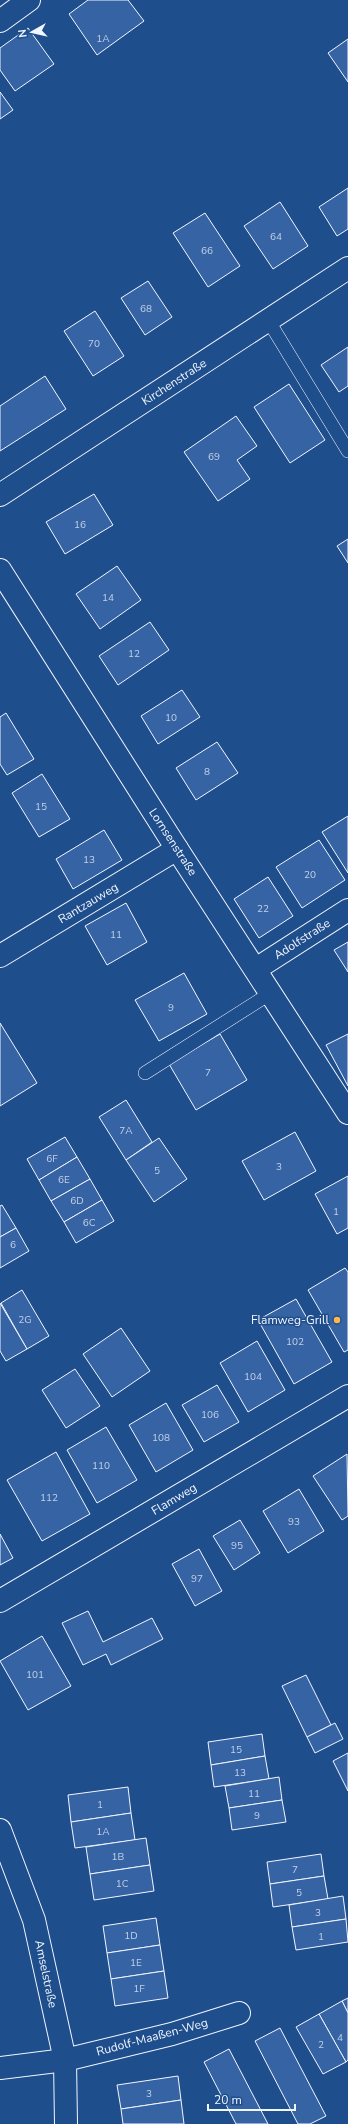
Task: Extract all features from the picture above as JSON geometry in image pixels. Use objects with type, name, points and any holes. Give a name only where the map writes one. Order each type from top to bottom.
[{"type":"street","points":[[0,21],[29,0]]},
{"type":"street","name":"Kirchenstraße","points":[[0,495],[348,268]]},
{"type":"street","name":"Lornsenstraße","points":[[0,570],[177,849],[348,1112]]},
{"type":"street","name":"Rantzauweg","points":[[0,956],[177,849]]},
{"type":"street","name":"Adolfstraße","points":[[256,969],[348,910]]},
{"type":"street","name":"Flamweg","points":[[0,1601],[348,1396]]},
{"type":"street","name":"Amselstraße","points":[[0,1830],[34,1920],[65,2060],[66,2124]]},
{"type":"street","name":"Rudolf-Maaßen-Weg","points":[[0,2068],[65,2060],[172,2034],[239,2013]]},
{"type":"lane","points":[[268,320],[348,451]]},
{"type":"lane","points":[[145,1073],[271,993]]},
{"type":"building","points":[[88,0],[128,0],[144,21],[97,55],[69,14]]},
{"type":"building","points":[[28,28],[54,64],[15,91],[0,70],[0,48]]},
{"type":"building","points":[[348,39],[348,82],[328,53]]},
{"type":"building","points":[[0,92],[13,110],[0,119]]},
{"type":"building","points":[[348,188],[348,229],[337,236],[319,207]]},
{"type":"building","points":[[280,202],[308,246],[273,269],[244,226]]},
{"type":"building","points":[[205,213],[240,266],[208,287],[173,233]]},
{"type":"building","points":[[148,281],[172,317],[145,335],[121,298]]},
{"type":"building","points":[[95,311],[124,356],[93,376],[64,331]]},
{"type":"building","points":[[348,347],[348,386],[339,392],[321,365]]},
{"type":"building","points":[[45,376],[66,409],[0,451],[0,406]]},
{"type":"building","points":[[289,384],[325,440],[290,463],[254,407]]},
{"type":"building","points":[[236,416],[257,446],[237,460],[250,479],[218,501],[184,452]]},
{"type":"building","points":[[94,494],[113,525],[65,554],[46,522]]},
{"type":"building","points":[[348,539],[348,563],[337,546]]},
{"type":"building","points":[[117,566],[141,600],[100,629],[76,594]]},
{"type":"building","points":[[150,622],[169,650],[118,685],[99,656]]},
{"type":"building","points":[[182,690],[200,717],[158,744],[141,716]]},
{"type":"building","points":[[6,713],[34,759],[7,775],[0,764],[0,717]]},
{"type":"building","points":[[217,742],[238,773],[196,800],[176,768]]},
{"type":"building","points":[[42,774],[70,819],[39,837],[12,793]]},
{"type":"building","points":[[348,816],[348,873],[322,832]]},
{"type":"building","points":[[104,830],[122,860],[73,889],[56,859]]},
{"type":"building","points":[[319,840],[345,880],[302,908],[276,867]]},
{"type":"building","points":[[268,877],[293,916],[259,938],[234,899]]},
{"type":"building","points":[[126,903],[147,942],[107,965],[85,926]]},
{"type":"building","points":[[348,942],[348,972],[334,950]]},
{"type":"building","points":[[184,973],[207,1014],[159,1041],[135,1000]]},
{"type":"building","points":[[0,1023],[37,1083],[0,1106]]},
{"type":"building","points":[[220,1034],[247,1080],[196,1110],[169,1064]]},
{"type":"building","points":[[348,1034],[348,1086],[326,1045]]},
{"type":"building","points":[[126,1100],[152,1142],[126,1160],[99,1117]]},
{"type":"building","points":[[295,1132],[316,1171],[264,1200],[242,1161]]},
{"type":"building","points":[[65,1137],[77,1157],[39,1180],[27,1159]]},
{"type":"building","points":[[159,1138],[187,1179],[154,1202],[126,1160]]},
{"type":"building","points":[[77,1157],[90,1179],[51,1201],[39,1180]]},
{"type":"building","points":[[348,1176],[348,1228],[337,1234],[315,1194]]},
{"type":"building","points":[[90,1179],[102,1200],[64,1222],[51,1201]]},
{"type":"building","points":[[102,1200],[114,1221],[76,1243],[64,1222]]},
{"type":"building","points":[[2,1205],[16,1228],[0,1237],[0,1206]]},
{"type":"building","points":[[16,1228],[29,1251],[0,1268],[0,1237]]},
{"type":"building","name":"Flamweg-Grill","points":[[345,1268],[348,1272],[348,1350],[344,1352],[308,1290]]},
{"type":"building","points":[[22,1290],[49,1336],[27,1349],[1,1303]]},
{"type":"building","points":[[296,1299],[332,1362],[294,1384],[258,1320]]},
{"type":"building","points":[[0,1303],[27,1349],[6,1361],[0,1351]]},
{"type":"building","points":[[121,1328],[150,1371],[112,1397],[83,1354]]},
{"type":"building","points":[[257,1341],[285,1390],[248,1412],[220,1363]]},
{"type":"building","points":[[75,1369],[100,1406],[66,1428],[42,1390]]},
{"type":"building","points":[[217,1385],[239,1422],[204,1442],[182,1405]]},
{"type":"building","points":[[166,1403],[193,1450],[156,1472],[129,1425]]},
{"type":"building","points":[[106,1427],[137,1480],[97,1503],[67,1450]]},
{"type":"building","points":[[56,1452],[90,1514],[42,1541],[7,1480]]},
{"type":"building","points":[[347,1454],[348,1516],[342,1520],[313,1476]]},
{"type":"building","points":[[299,1489],[324,1531],[288,1553],[263,1511]]},
{"type":"building","points":[[240,1520],[260,1553],[234,1570],[213,1536]]},
{"type":"building","points":[[0,1534],[13,1558],[0,1565]]},
{"type":"building","points":[[199,1549],[222,1591],[195,1606],[172,1564]]},
{"type":"building","points":[[88,1611],[103,1642],[152,1618],[163,1639],[111,1665],[106,1654],[83,1665],[62,1623]]},
{"type":"building","points":[[42,1636],[71,1686],[28,1710],[0,1661]]},
{"type":"building","points":[[306,1675],[331,1725],[307,1737],[282,1686]]},
{"type":"building","points":[[335,1723],[343,1739],[315,1753],[307,1737]]},
{"type":"building","points":[[262,1734],[265,1756],[211,1765],[208,1742]]},
{"type":"building","points":[[348,1753],[348,1791],[333,1761]]},
{"type":"building","points":[[265,1756],[269,1779],[214,1787],[211,1765]]},
{"type":"building","points":[[279,1777],[282,1800],[229,1808],[225,1786]]},
{"type":"building","points":[[128,1787],[131,1813],[71,1822],[68,1795]]},
{"type":"building","points":[[282,1800],[286,1822],[232,1830],[229,1808]]},
{"type":"building","points":[[131,1813],[135,1840],[75,1848],[71,1822]]},
{"type":"building","points":[[146,1838],[150,1865],[90,1874],[86,1847]]},
{"type":"building","points":[[321,1854],[324,1876],[270,1884],[267,1862]]},
{"type":"building","points":[[150,1865],[154,1891],[94,1900],[90,1874]]},
{"type":"building","points":[[324,1876],[328,1899],[273,1907],[270,1884]]},
{"type":"building","points":[[343,1896],[346,1919],[292,1927],[289,1905]]},
{"type":"building","points":[[156,1918],[160,1945],[107,1953],[103,1926]]},
{"type":"building","points":[[346,1919],[348,1942],[296,1950],[292,1927]]},
{"type":"building","points":[[160,1945],[164,1971],[111,1979],[107,1953]]},
{"type":"building","points":[[164,1971],[168,1998],[115,2006],[111,1979]]},
{"type":"building","points":[[348,1998],[348,2013],[342,2001]]},
{"type":"building","points":[[342,2001],[348,2013],[348,2060],[346,2062],[319,2014]]},
{"type":"building","points":[[319,2014],[346,2062],[323,2074],[296,2027]]},
{"type":"building","points":[[280,2028],[326,2116],[310,2124],[298,2124],[255,2041]]},
{"type":"building","points":[[229,2049],[268,2124],[236,2124],[204,2062]]},
{"type":"building","points":[[178,2076],[181,2100],[121,2109],[117,2085]]},
{"type":"building","points":[[181,2100],[184,2124],[123,2124],[121,2109]]},
{"type":"place","name":"Flamweg-Grill","points":[[337,1320]]}]
